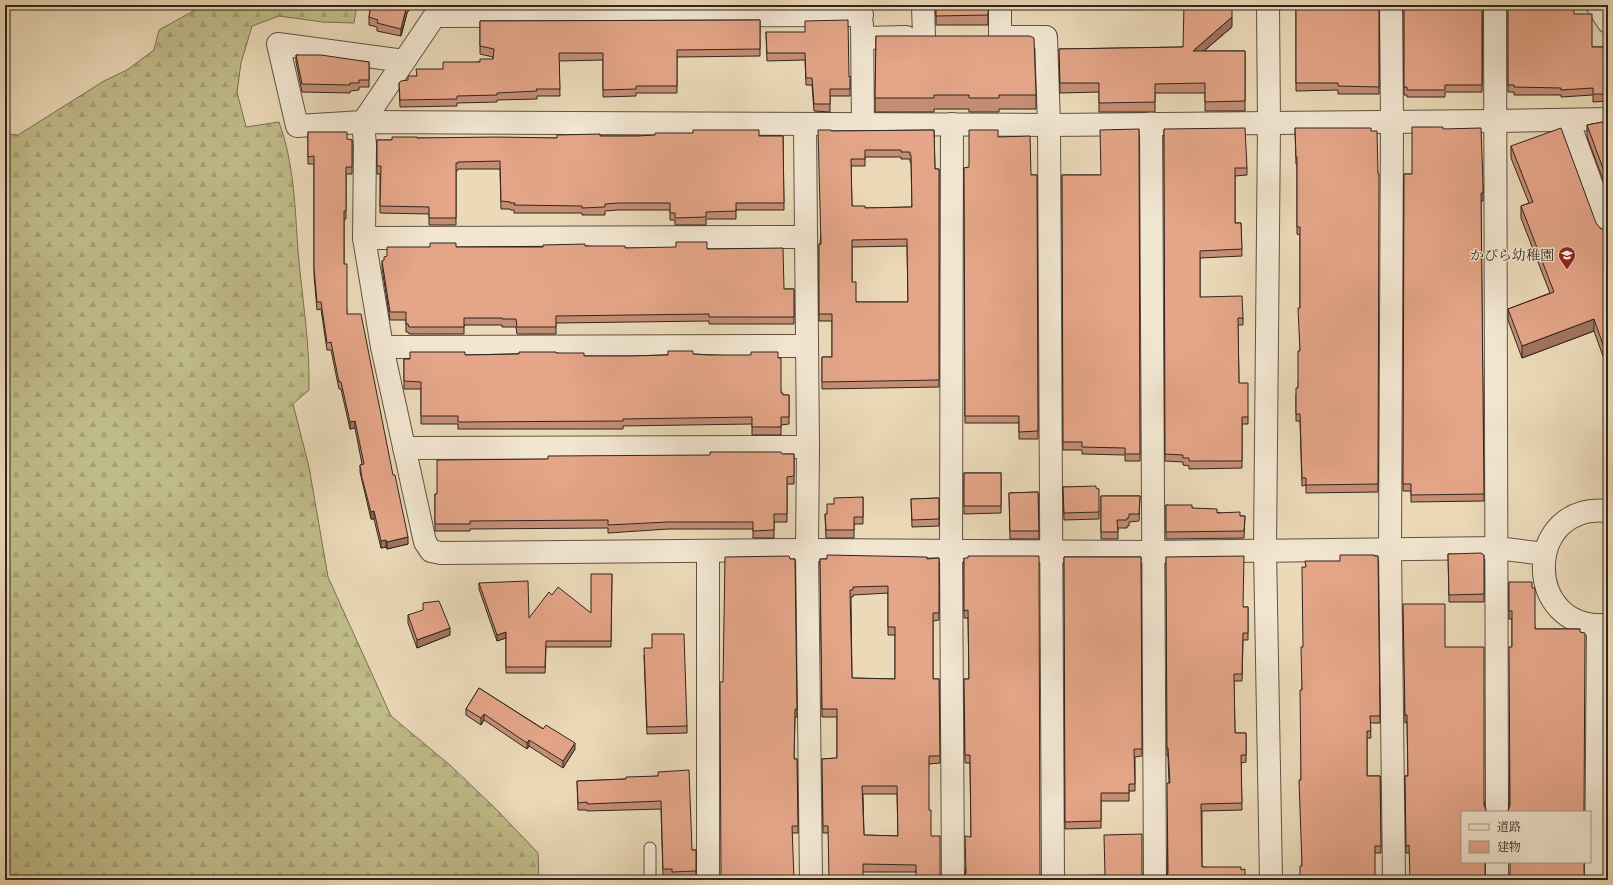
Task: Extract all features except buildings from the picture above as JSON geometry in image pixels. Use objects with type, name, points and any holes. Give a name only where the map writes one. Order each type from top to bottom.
[{"type":"street","points":[[923,5],[924,37]]},
{"type":"street","points":[[1000,5],[1000,37]]},
{"type":"street","points":[[1268,5],[1269,124],[1265,549],[1271,880]]},
{"type":"street","points":[[1391,5],[1392,121],[1390,549],[1394,880]]},
{"type":"street","points":[[1495,5],[1497,811]]},
{"type":"street","points":[[1597,5],[1608,22]]},
{"type":"street","points":[[863,125],[862,10],[439,10],[363,122],[365,146],[364,238],[382,347],[425,542],[431,551],[807,550],[1154,552],[1265,549],[1497,548],[1544,554]]},
{"type":"street","points":[[863,38],[946,37]]},
{"type":"street","points":[[977,37],[1046,37],[1049,125],[1053,880]]},
{"type":"street","points":[[404,61],[278,44],[297,126],[363,122],[1049,125],[1150,123],[1269,124],[1392,121],[1495,122],[1608,119]]},
{"type":"street","points":[[1568,120],[1608,230]]},
{"type":"street","points":[[1150,123],[1156,880]]},
{"type":"street","points":[[805,124],[808,447],[807,550],[811,880]]},
{"type":"street","points":[[952,124],[951,552],[953,880]]},
{"type":"street","points":[[364,238],[806,237]]},
{"type":"street","points":[[382,347],[807,346]]},
{"type":"street","points":[[404,448],[808,447]]},
{"type":"street","points":[[1596,880],[1603,625],[1576,620],[1558,606],[1546,588],[1543,577],[1544,554],[1556,530],[1570,519],[1586,512],[1595,510],[1608,511]]},
{"type":"street","points":[[708,551],[708,880]]},
{"type":"street","points":[[1497,863],[1497,880]]},
{"type":"lane","points":[[650,848],[650,880]]},
{"type":"green space","points":[[201,5],[357,5],[354,23],[323,22],[279,16],[252,26],[241,63],[237,92],[246,127],[279,122],[288,153],[295,202],[309,372],[309,390],[293,404],[309,467],[328,577],[391,716],[451,766],[496,809],[538,853],[539,880],[5,880],[5,134],[18,135],[104,81],[127,70],[154,50],[159,30],[197,9]]},
{"type":"place","name":"かぴら幼稚園","points":[[1567,270]]}]
